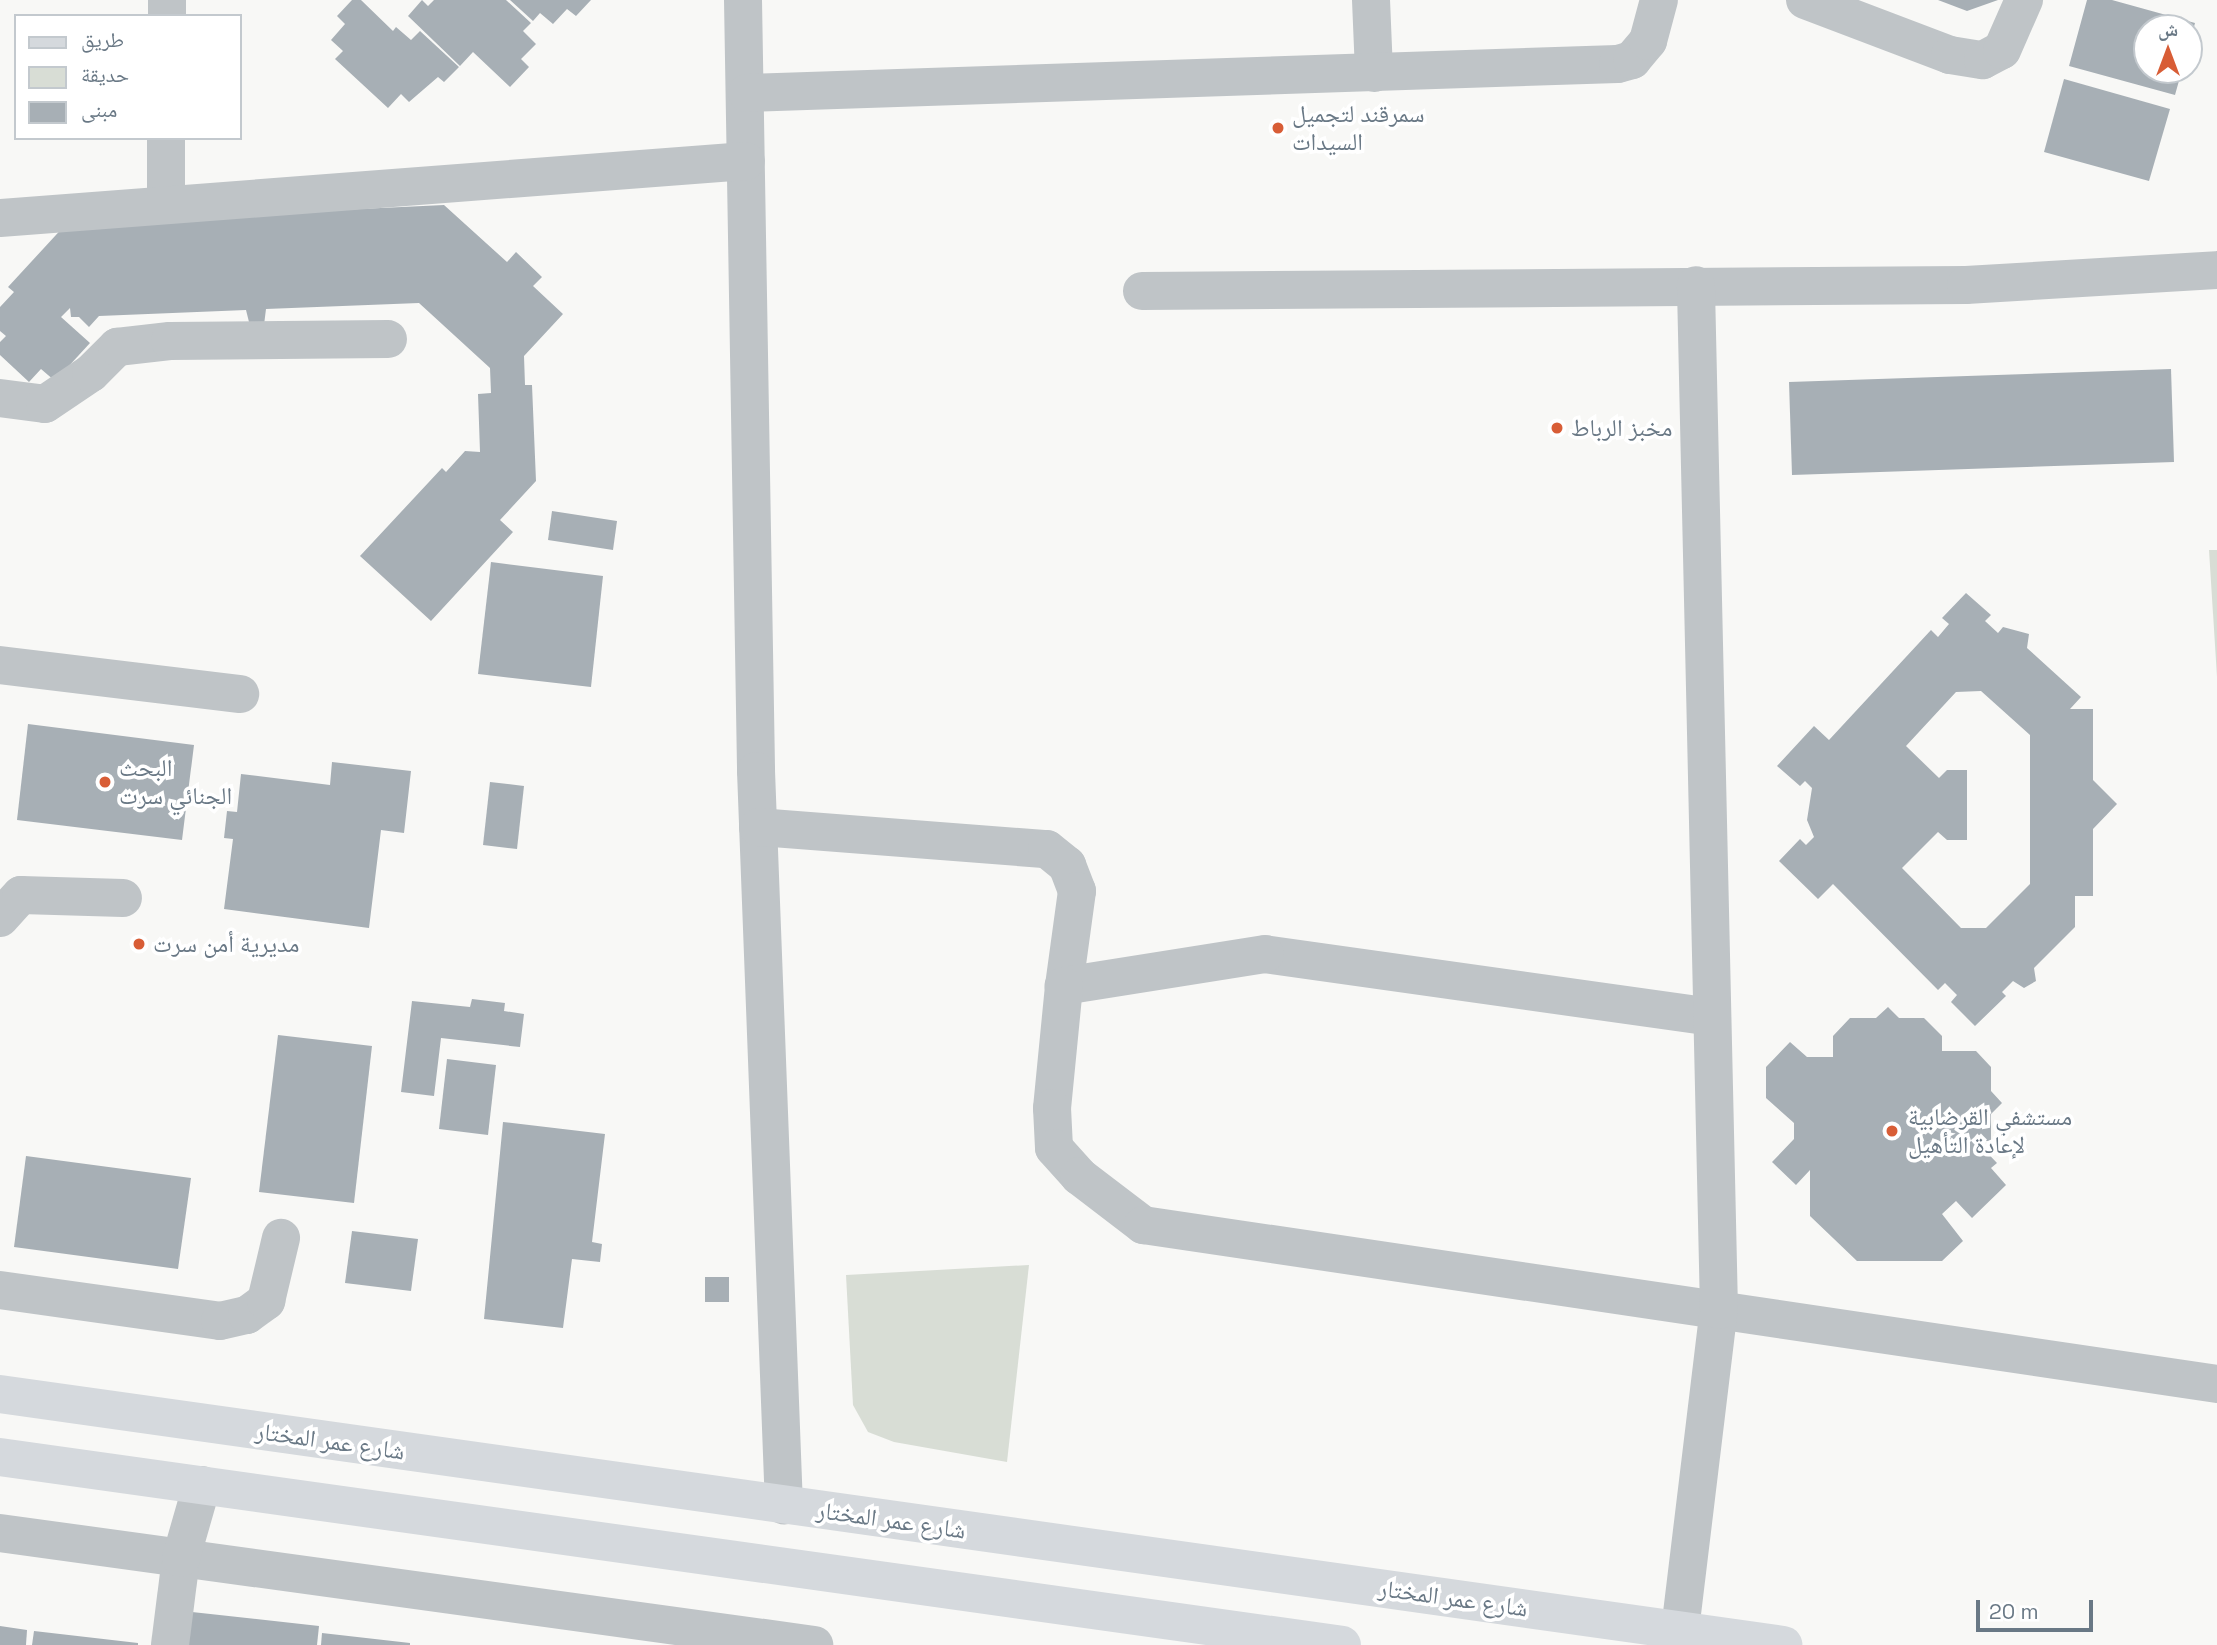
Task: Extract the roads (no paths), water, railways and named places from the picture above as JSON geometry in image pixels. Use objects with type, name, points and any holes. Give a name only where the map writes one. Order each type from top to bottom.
[{"type":"main road","name":"شارع عمر المختار","points":[[0,1394],[1783,1645]]},
{"type":"main road","points":[[0,1457],[1342,1645]]},
{"type":"street","points":[[743,0],[747,93],[758,827],[784,1505]]},
{"type":"street","points":[[1371,0],[1374,73]]},
{"type":"street","points":[[747,93],[1618,64],[1632,60],[1648,41],[1658,0]]},
{"type":"street","points":[[1805,0],[1950,55],[1983,60],[2002,50],[2024,0]]},
{"type":"street","points":[[166,140],[166,205]]},
{"type":"street","points":[[0,218],[746,161]]},
{"type":"street","points":[[1142,291],[1966,285],[2217,270]]},
{"type":"street","points":[[1680,1630],[1719,1310],[1696,285]]},
{"type":"street","points":[[0,398],[45,404],[91,373],[117,347],[170,341],[388,339]]},
{"type":"street","points":[[0,665],[240,694]]},
{"type":"street","points":[[758,827],[1047,849],[1067,865],[1077,891],[1052,1108],[1054,1148],[1079,1175],[1143,1225],[2217,1384]]},
{"type":"street","points":[[0,918],[21,895],[122,898]]},
{"type":"street","points":[[1064,986],[1265,954],[1712,1017]]},
{"type":"street","points":[[0,1290],[220,1321],[247,1315],[266,1301],[281,1238]]},
{"type":"street","points":[[170,1645],[181,1558],[202,1485]]},
{"type":"street","points":[[0,1533],[814,1645]]},
{"type":"place","name":"سمرقند لتجميل السيدات","points":[[1278,128]]},
{"type":"place","name":"مخبز الرباط","points":[[1557,428]]},
{"type":"place","name":"البحث الجنائي سرت","points":[[105,782]]},
{"type":"place","name":"مديرية أمن سرت","points":[[139,944]]},
{"type":"place","name":"مستشفي القرضابية لإعادة التأهيل","points":[[1892,1131]]}]
